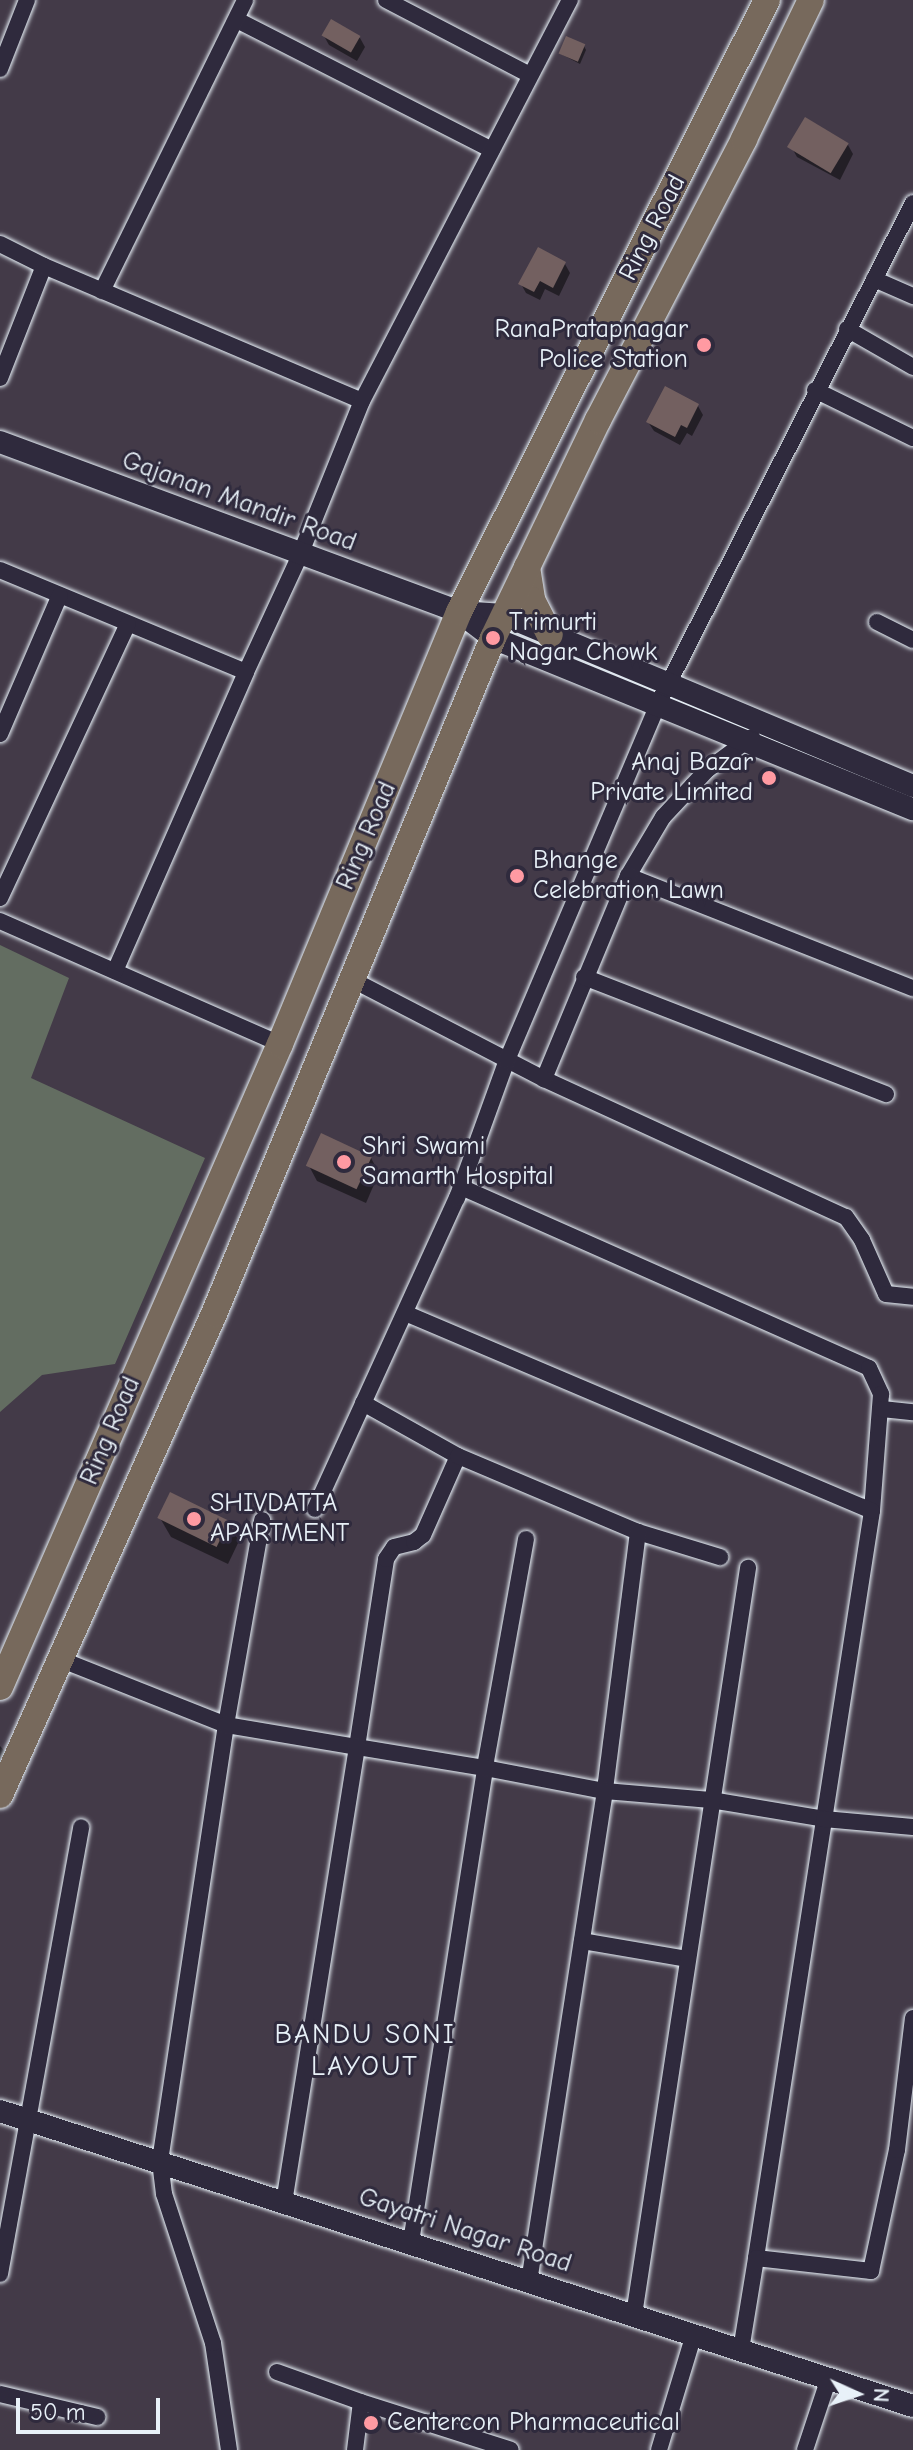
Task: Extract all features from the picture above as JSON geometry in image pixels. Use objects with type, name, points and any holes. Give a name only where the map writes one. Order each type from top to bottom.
[{"type":"main road","name":"Ring Road","points":[[0,1687],[280,1044],[459,612],[767,0]]},
{"type":"main road","points":[[0,1795],[214,1314],[499,627],[598,420],[744,139],[811,0]]},
{"type":"main road","points":[[527,567],[532,600],[550,635]]},
{"type":"street","points":[[0,69],[27,0]]},
{"type":"street","points":[[102,291],[245,0]]},
{"type":"street","points":[[386,0],[530,75]]},
{"type":"street","points":[[115,971],[300,555],[362,401],[570,0]]},
{"type":"street","points":[[237,20],[492,150]]},
{"type":"street","points":[[526,1070],[663,694],[815,390],[911,211]]},
{"type":"street","points":[[0,244],[44,266],[362,401]]},
{"type":"street","points":[[0,378],[44,266]]},
{"type":"street","points":[[874,279],[913,296]]},
{"type":"street","points":[[847,329],[913,367]]},
{"type":"street","points":[[815,390],[913,438]]},
{"type":"street","name":"Gajanan Mandir Road","points":[[0,442],[499,627]]},
{"type":"street","points":[[0,570],[246,672]]},
{"type":"street","points":[[0,734],[60,595]]},
{"type":"street","points":[[877,622],[913,640]]},
{"type":"street","points":[[0,898],[128,624]]},
{"type":"street","points":[[499,627],[663,694],[766,725],[913,786]]},
{"type":"street","points":[[499,627],[550,635],[746,742],[913,809]]},
{"type":"street","points":[[315,1509],[461,1187],[526,1070],[584,977],[628,876],[663,817],[707,770],[766,725]]},
{"type":"street","points":[[628,876],[913,988]]},
{"type":"street","points":[[0,921],[280,1044]]},
{"type":"street","points":[[584,977],[886,1094]]},
{"type":"street","points":[[353,980],[526,1070],[846,1217],[862,1240],[886,1294],[913,1297]]},
{"type":"street","points":[[461,1187],[869,1368],[881,1394],[872,1511],[741,2350]]},
{"type":"street","points":[[405,1313],[872,1511]]},
{"type":"street","points":[[363,1403],[458,1456],[638,1532],[720,1557]]},
{"type":"street","points":[[882,1409],[913,1412]]},
{"type":"street","points":[[284,2201],[386,1559],[394,1547],[414,1542],[423,1535],[458,1456]]},
{"type":"street","points":[[229,2450],[213,2343],[164,2194],[160,2161],[226,1725],[262,1520]]},
{"type":"street","points":[[529,2281],[605,1791],[638,1532]]},
{"type":"street","points":[[411,2242],[485,1768],[526,1539]]},
{"type":"street","points":[[634,2315],[748,1568]]},
{"type":"street","points":[[62,1660],[226,1725],[605,1791],[711,1800],[824,1819],[913,1827]]},
{"type":"street","points":[[0,2274],[26,2117],[81,1827]]},
{"type":"street","points":[[582,1941],[687,1959]]},
{"type":"street","points":[[756,2258],[871,2271],[905,2150],[913,2018]]},
{"type":"street","name":"Gayatri Nagar Road","points":[[0,2111],[913,2406]]},
{"type":"street","points":[[659,2450],[694,2334]]},
{"type":"street","points":[[277,2372],[511,2450]]},
{"type":"street","points":[[805,2450],[829,2378]]},
{"type":"street","points":[[0,2394],[97,2417]]},
{"type":"street","points":[[355,2450],[361,2402]]},
{"type":"green space","points":[[0,945],[69,978],[31,1078],[205,1158],[115,1364],[42,1375],[0,1412]]},
{"type":"building","points":[[331,19],[360,36],[351,52],[322,35]]},
{"type":"building","points":[[566,36],[585,44],[578,62],[559,53]]},
{"type":"building","points":[[805,117],[849,143],[831,173],[787,147]]},
{"type":"building","points":[[538,247],[566,262],[553,288],[540,281],[534,292],[518,284]]},
{"type":"building","points":[[665,386],[699,404],[687,428],[681,425],[675,437],[646,422]]},
{"type":"building","points":[[321,1133],[372,1157],[357,1189],[306,1166]]},
{"type":"building","name":"SHIVDATTA APARTMENT","points":[[170,1492],[229,1521],[217,1547],[157,1518]]},
{"type":"place","name":"RanaPratapnagar Police Station","points":[[704,345]]},
{"type":"place","name":"Trimurti Nagar Chowk","points":[[493,638]]},
{"type":"place","name":"Anaj Bazar Private Limited","points":[[769,778]]},
{"type":"place","name":"Bhange Celebration Lawn","points":[[517,876]]},
{"type":"place","name":"Shri Swami Samarth Hospital","points":[[344,1162]]},
{"type":"place","name":"SHIVDATTA APARTMENT","points":[[194,1519]]},
{"type":"place","name":"Centercon Pharmaceutical","points":[[371,2423]]},
{"type":"district","name":"BANDU SONI LAYOUT","points":[[365,2050]]}]
